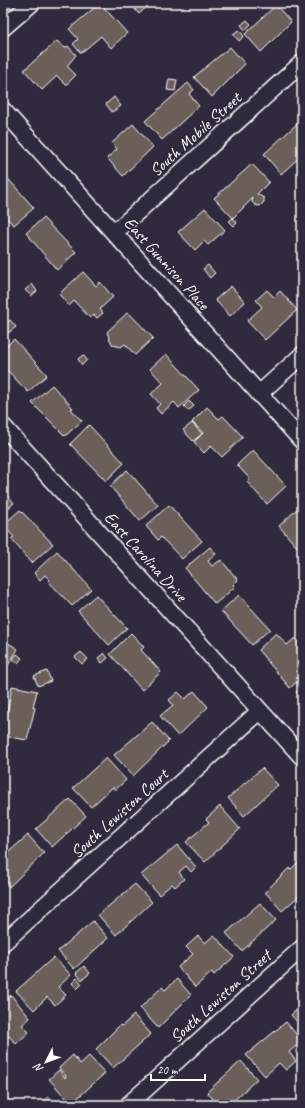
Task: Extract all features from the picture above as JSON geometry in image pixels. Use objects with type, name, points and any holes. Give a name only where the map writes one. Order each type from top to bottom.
[{"type":"street","points":[[3,28],[32,3]]},
{"type":"street","name":"South Mobile Street","points":[[114,233],[302,63]]},
{"type":"street","name":"East Gunnison Place","points":[[3,110],[302,441]]},
{"type":"street","points":[[259,394],[302,355]]},
{"type":"street","name":"East Carolina Drive","points":[[3,426],[260,711]]},
{"type":"street","points":[[260,711],[302,757]]},
{"type":"street","name":"South Lewiston Court","points":[[6,934],[260,711]]},
{"type":"street","name":"South Lewiston Street","points":[[128,1105],[302,948]]},
{"type":"building","points":[[100,3],[127,33],[111,48],[101,36],[81,53],[73,44],[78,39],[69,29]]},
{"type":"building","points":[[130,3],[151,3],[139,14]]},
{"type":"building","points":[[276,5],[291,22],[261,52],[245,34]]},
{"type":"building","points":[[247,20],[251,24],[245,30],[241,25]]},
{"type":"building","points":[[239,30],[244,36],[239,41],[233,34]]},
{"type":"building","points":[[57,41],[65,48],[68,46],[76,55],[67,66],[76,75],[66,85],[57,76],[42,90],[24,70]]},
{"type":"building","points":[[230,47],[245,64],[212,97],[194,77]]},
{"type":"building","points":[[169,79],[177,80],[175,91],[167,90]]},
{"type":"building","points":[[188,83],[194,90],[189,94],[199,106],[162,140],[145,121]]},
{"type":"building","points":[[114,97],[121,106],[112,112],[106,104]]},
{"type":"building","points":[[299,122],[302,125],[302,150],[300,151],[302,155],[281,174],[264,154]]},
{"type":"building","points":[[133,124],[153,147],[123,176],[107,158],[117,149],[112,143]]},
{"type":"building","points":[[252,164],[269,182],[257,194],[264,198],[264,202],[260,206],[255,205],[252,202],[253,198],[233,218],[214,198]]},
{"type":"building","points":[[3,173],[34,208],[14,225],[3,215]]},
{"type":"building","points":[[205,208],[225,230],[208,245],[204,241],[195,250],[178,232]]},
{"type":"building","points":[[43,218],[76,252],[57,270],[26,233]]},
{"type":"building","points":[[233,218],[237,223],[234,226],[229,221]]},
{"type":"building","points":[[208,265],[215,273],[210,278],[203,269]]},
{"type":"building","points":[[83,272],[96,286],[100,282],[113,297],[100,309],[103,313],[97,318],[94,315],[90,318],[74,301],[69,306],[59,294]]},
{"type":"building","points":[[302,273],[302,284],[296,278]]},
{"type":"building","points":[[32,284],[37,291],[31,296],[25,290]]},
{"type":"building","points":[[231,286],[245,302],[230,316],[215,300]]},
{"type":"building","points":[[267,290],[274,297],[280,291],[297,310],[265,340],[247,321],[262,307],[256,300]]},
{"type":"building","points":[[128,312],[153,338],[135,355],[125,344],[121,347],[113,345],[107,332]]},
{"type":"building","points":[[10,320],[16,327],[8,333],[3,326]]},
{"type":"building","points":[[14,339],[47,375],[28,392],[3,366],[3,349]]},
{"type":"building","points":[[166,354],[199,390],[179,408],[174,402],[161,414],[156,408],[160,404],[151,394],[163,383],[150,369]]},
{"type":"building","points":[[83,355],[87,360],[82,365],[78,359]]},
{"type":"building","points":[[52,385],[73,408],[71,409],[82,421],[65,436],[32,403]]},
{"type":"building","points":[[189,401],[194,406],[188,411],[184,406]]},
{"type":"building","points":[[207,407],[219,419],[223,416],[243,437],[222,457],[211,446],[204,453],[194,442],[203,433],[192,422]]},
{"type":"building","points":[[192,423],[202,434],[193,441],[183,430]]},
{"type":"building","points":[[89,425],[124,463],[106,481],[70,444]]},
{"type":"building","points":[[253,450],[286,486],[267,504],[247,482],[250,479],[237,465]]},
{"type":"building","points":[[127,470],[158,505],[140,521],[110,486]]},
{"type":"building","points":[[3,491],[14,503],[3,513]]},
{"type":"building","points":[[169,505],[202,541],[182,559],[161,537],[158,540],[146,526]]},
{"type":"building","points":[[297,509],[302,514],[302,553],[279,526]]},
{"type":"building","points":[[20,510],[53,544],[32,563],[11,539],[14,537],[3,525]]},
{"type":"building","points":[[210,547],[216,554],[208,561],[212,566],[221,560],[238,580],[233,585],[235,587],[215,604],[185,568]]},
{"type":"building","points":[[57,551],[91,589],[72,606],[48,581],[50,580],[45,575],[40,580],[34,573]]},
{"type":"building","points":[[96,595],[127,628],[109,645],[78,611]]},
{"type":"building","points":[[239,595],[270,629],[252,645],[221,611]]},
{"type":"building","points":[[131,633],[144,647],[141,650],[161,672],[142,690],[110,654]]},
{"type":"building","points":[[276,633],[287,645],[295,638],[302,646],[302,652],[298,655],[302,659],[302,677],[290,688],[258,650]]},
{"type":"building","points":[[3,640],[18,649],[5,670],[3,669]]},
{"type":"building","points":[[81,652],[88,659],[82,664],[75,657]]},
{"type":"building","points":[[104,653],[108,658],[102,663],[98,658]]},
{"type":"building","points":[[17,654],[22,658],[18,663],[13,659]]},
{"type":"building","points":[[47,671],[51,681],[38,686],[34,676]]},
{"type":"building","points":[[12,686],[37,691],[33,707],[35,708],[27,740],[3,736]]},
{"type":"building","points":[[302,688],[302,699],[296,692]]},
{"type":"building","points":[[194,691],[208,707],[178,736],[160,716],[173,705],[169,700],[178,692],[185,699]]},
{"type":"building","points":[[152,722],[169,741],[133,776],[114,755]]},
{"type":"building","points":[[106,758],[126,780],[115,790],[113,787],[91,807],[73,788]]},
{"type":"building","points":[[262,768],[278,785],[244,816],[228,798]]},
{"type":"building","points":[[70,799],[86,816],[52,847],[36,829]]},
{"type":"building","points":[[220,806],[240,829],[205,862],[186,842],[209,822],[206,819]]},
{"type":"building","points":[[28,835],[44,853],[9,887],[3,880],[3,857]]},
{"type":"building","points":[[177,845],[196,867],[191,872],[186,866],[179,872],[184,879],[175,887],[172,884],[159,895],[141,875]]},
{"type":"building","points":[[302,859],[302,893],[282,911],[265,892],[289,868],[290,870]]},
{"type":"building","points":[[135,884],[152,902],[116,935],[98,915]]},
{"type":"building","points":[[260,903],[276,920],[242,951],[226,933]]},
{"type":"building","points":[[93,921],[108,938],[74,969],[58,951]]},
{"type":"building","points":[[214,935],[234,957],[214,975],[212,972],[195,987],[178,967],[193,954],[186,947],[198,936],[205,943]]},
{"type":"building","points":[[54,957],[71,975],[58,987],[66,995],[55,1005],[47,997],[34,1010],[16,991]]},
{"type":"building","points":[[84,966],[90,973],[82,980],[76,973]]},
{"type":"building","points":[[77,978],[82,984],[77,989],[72,983]]},
{"type":"building","points":[[177,979],[191,995],[158,1028],[140,1008],[162,987],[165,990]]},
{"type":"building","points":[[11,995],[30,1018],[22,1025],[29,1032],[16,1044],[9,1036],[3,1042],[3,1002]]},
{"type":"building","points":[[302,1005],[302,1027],[291,1015]]},
{"type":"building","points":[[134,1015],[151,1034],[113,1068],[96,1049],[120,1025],[122,1026]]},
{"type":"building","points":[[286,1022],[302,1041],[289,1052],[296,1061],[286,1070],[279,1063],[265,1076],[246,1055]]},
{"type":"building","points":[[73,1055],[80,1064],[89,1056],[105,1073],[71,1104],[49,1079],[59,1070],[65,1078],[66,1076],[59,1068]]},
{"type":"building","points":[[241,1061],[257,1079],[229,1105],[211,1105],[209,1103],[213,1099],[207,1092]]},
{"type":"building","points":[[49,1096],[57,1105],[39,1105]]},
{"type":"building","points":[[200,1099],[204,1105],[193,1105]]}]
